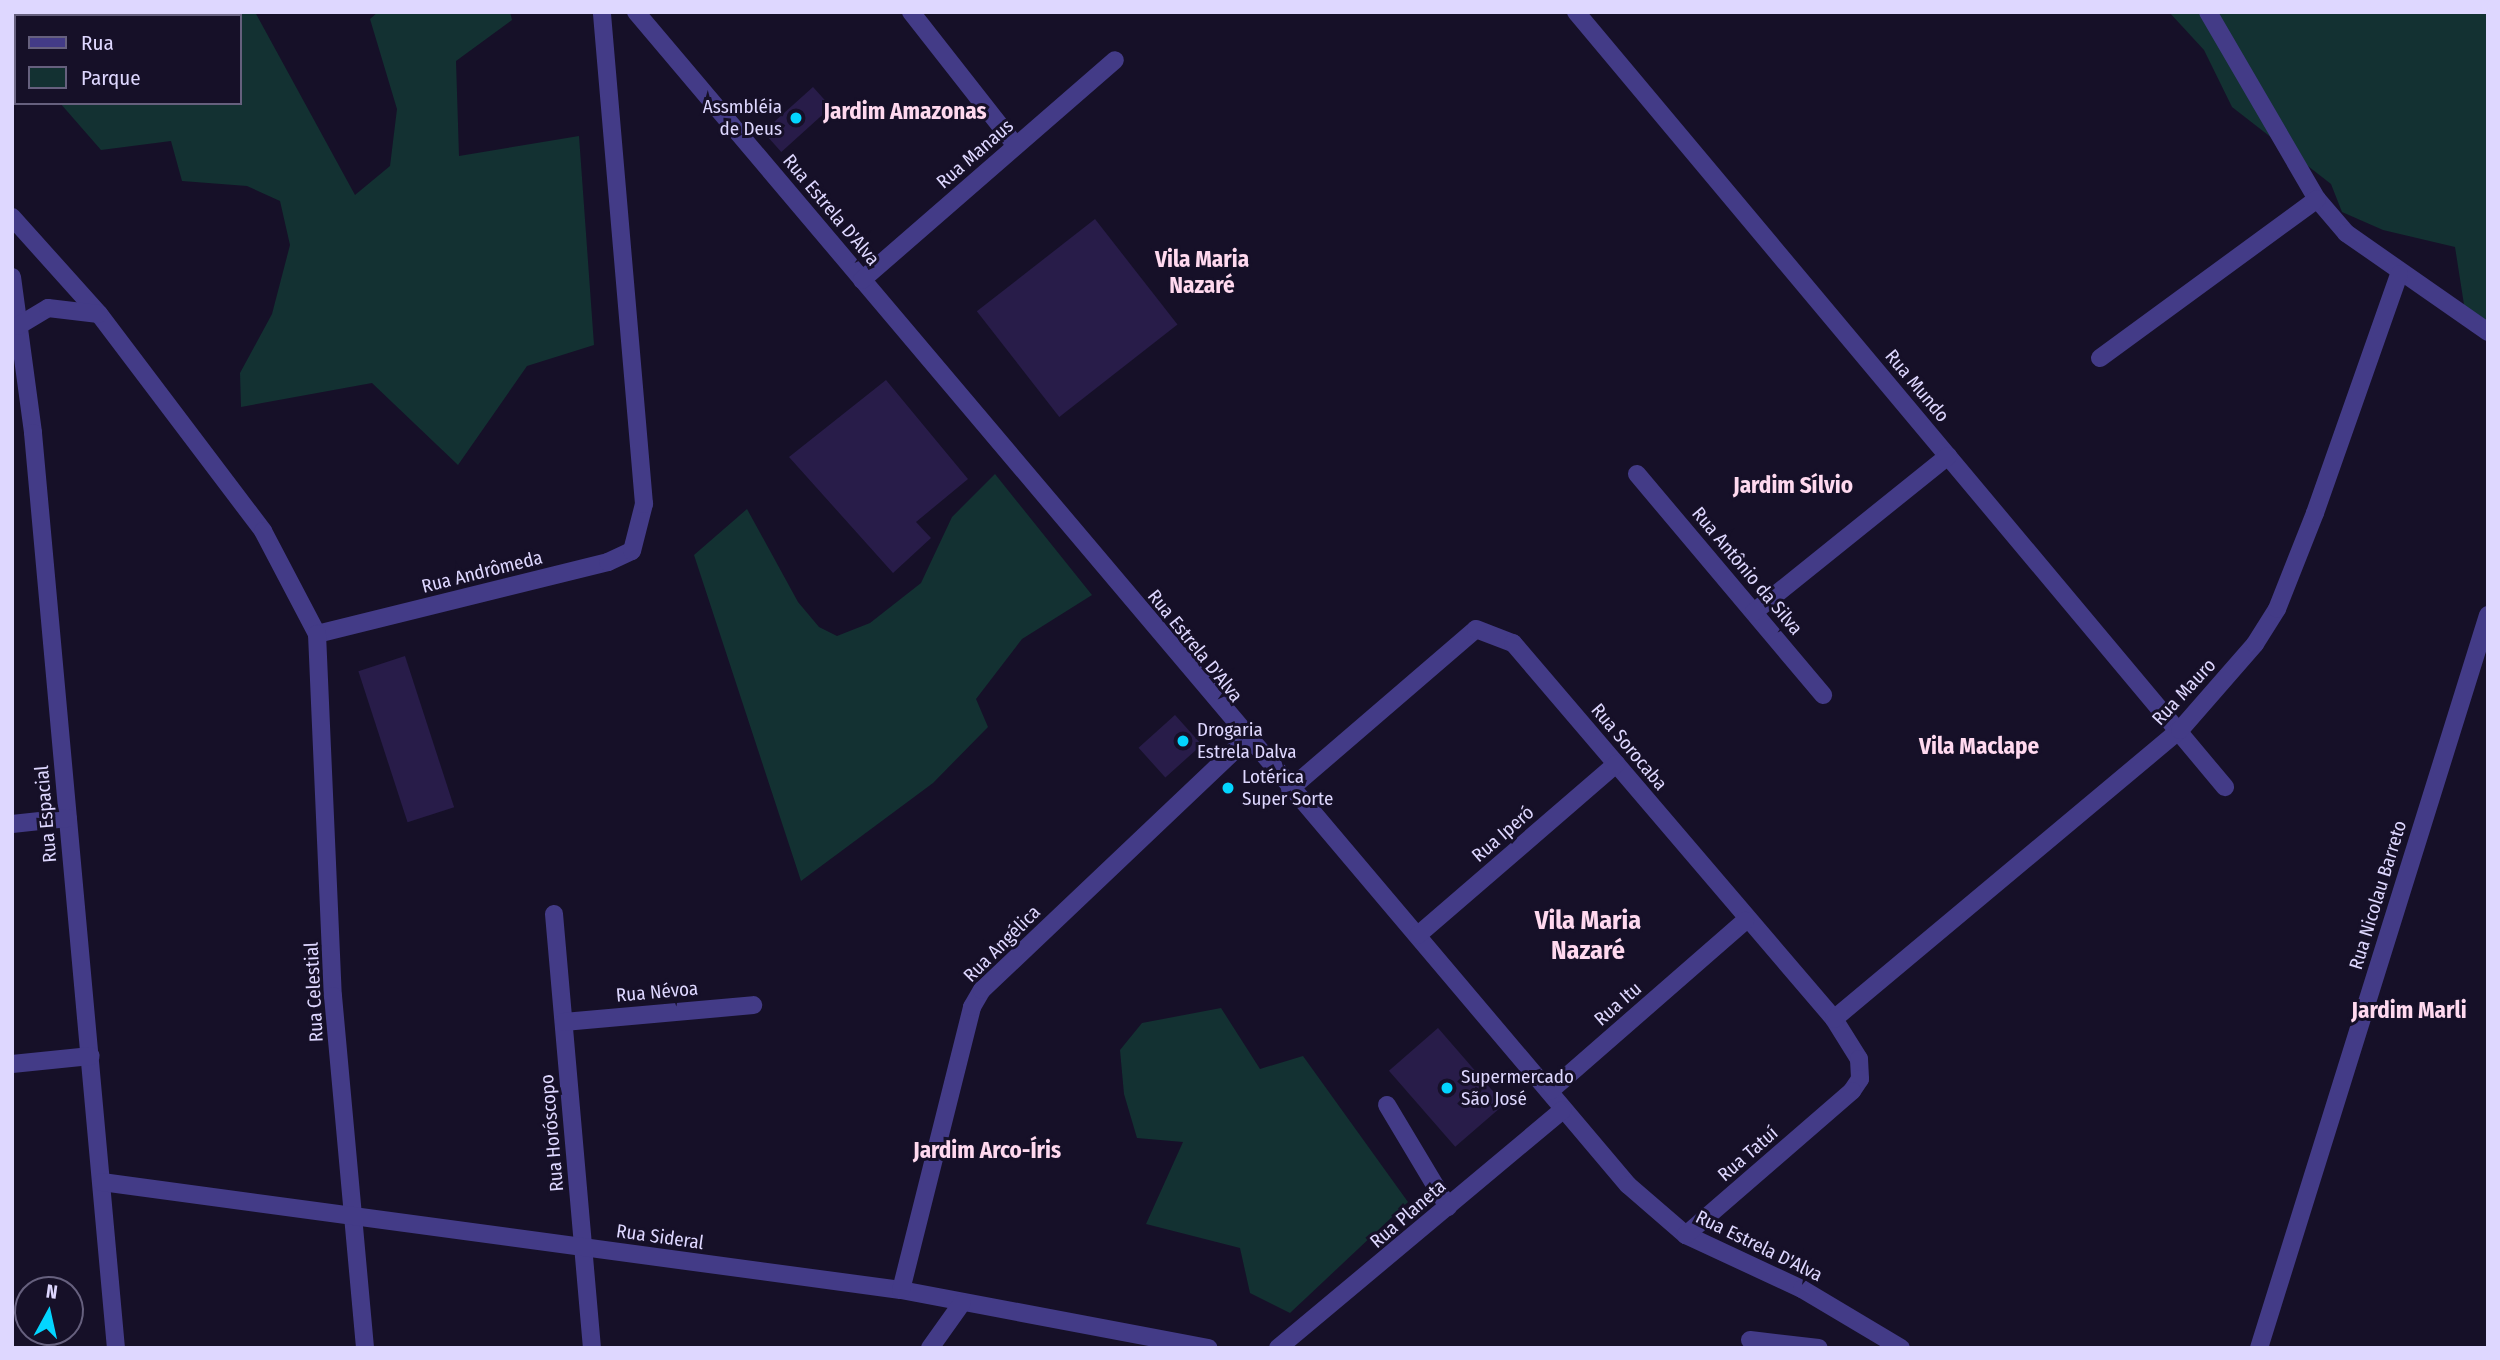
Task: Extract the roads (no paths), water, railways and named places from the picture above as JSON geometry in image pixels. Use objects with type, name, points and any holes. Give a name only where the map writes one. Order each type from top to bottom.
[{"type":"street","name":"Rua Andrômeda","points":[[317,634],[632,551],[644,478],[602,12]]},
{"type":"street","name":"Rua Estrela D'Alva","points":[[636,12],[1245,740],[1418,935],[1628,1185],[1686,1236],[1802,1289],[1901,1348]]},
{"type":"street","points":[[911,12],[1016,146]]},
{"type":"street","name":"Rua Mundo","points":[[1576,12],[2225,787]]},
{"type":"street","points":[[2208,12],[2317,199],[2354,240],[2399,274],[2488,332]]},
{"type":"street","name":"Rua Manaus","points":[[862,280],[1115,60]]},
{"type":"street","points":[[2100,358],[2317,199]]},
{"type":"street","points":[[12,217],[99,314],[263,531],[317,634]]},
{"type":"street","name":"Rua Mauro","points":[[1834,1019],[2180,730],[2277,609],[2399,274]]},
{"type":"street","name":"Rua Espacial","points":[[12,277],[68,818],[116,1348]]},
{"type":"street","points":[[18,326],[48,308],[99,314]]},
{"type":"street","points":[[1754,612],[1948,456]]},
{"type":"street","name":"Rua Antônio da Silva","points":[[1637,474],[1823,695]]},
{"type":"street","name":"Rua Nicolau Barreto","points":[[2259,1348],[2488,615]]},
{"type":"street","name":"Rua Sorocaba","points":[[1290,789],[1476,629],[1513,643],[1745,921],[1834,1019],[1860,1069],[1852,1091],[1838,1103]]},
{"type":"street","name":"Rua Celestial","points":[[317,634],[333,996],[365,1348]]},
{"type":"street","name":"Rua Angélica","points":[[901,1290],[972,1007],[982,990],[1245,740]]},
{"type":"street","name":"Rua Iperó","points":[[1418,935],[1616,764]]},
{"type":"street","points":[[12,824],[68,818]]},
{"type":"street","name":"Rua Horóscopo","points":[[554,915],[592,1348]]},
{"type":"street","name":"Rua Itu","points":[[1550,1091],[1745,921]]},
{"type":"street","name":"Rua Névoa","points":[[564,1022],[753,1005]]},
{"type":"street","points":[[12,1063],[90,1056]]},
{"type":"street","name":"Rua Tatuí","points":[[1686,1236],[1838,1103]]},
{"type":"street","points":[[1387,1105],[1448,1207]]},
{"type":"street","name":"Rua Planeta","points":[[1278,1348],[1563,1110]]},
{"type":"street","name":"Rua Sideral","points":[[102,1182],[901,1290],[1209,1348]]},
{"type":"street","points":[[930,1348],[962,1303]]},
{"type":"street","points":[[1750,1340],[1819,1348]]},
{"type":"place","name":"Assmbléia de Deus","points":[[796,118]]},
{"type":"place","name":"Drogaria Estrela Dalva","points":[[1183,741]]},
{"type":"place","name":"Lotérica Super Sorte","points":[[1228,788]]},
{"type":"place","name":"Supermercado São José","points":[[1447,1088]]},
{"type":"district","name":"Jardim Amazonas","points":[[905,111]]},
{"type":"district","name":"Vila Maria Nazaré","points":[[1202,272]]},
{"type":"district","name":"Jardim Sílvio","points":[[1793,485]]},
{"type":"district","name":"Vila Maclape","points":[[1979,746]]},
{"type":"district","name":"Vila Maria Nazaré","points":[[1588,936]]},
{"type":"district","name":"Jardim Marli","points":[[2409,1010]]},
{"type":"district","name":"Jardim Arco-Íris","points":[[987,1150]]}]
